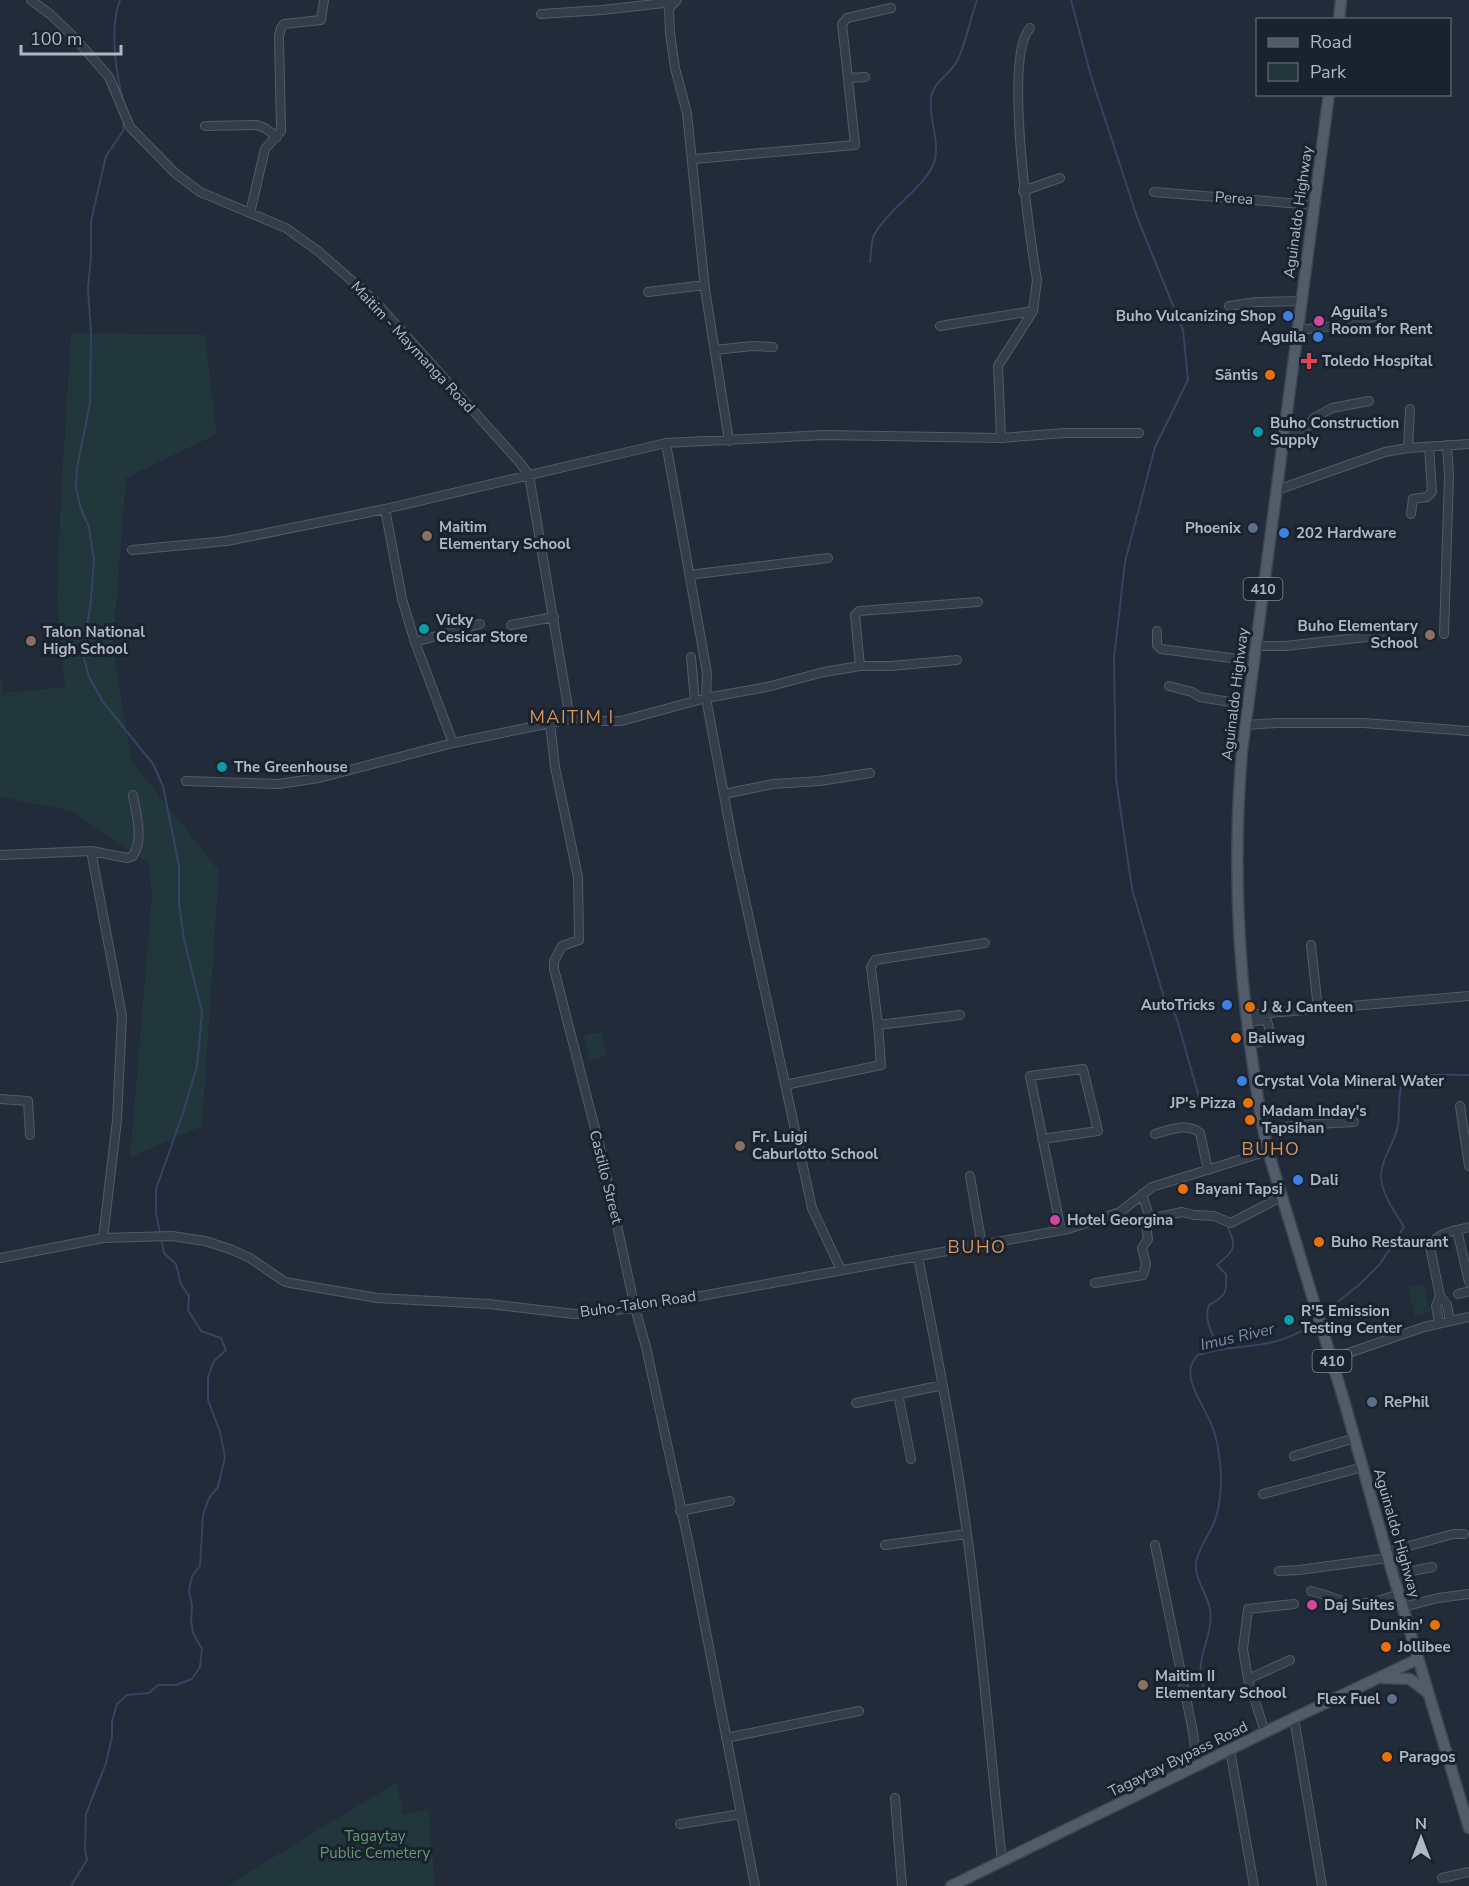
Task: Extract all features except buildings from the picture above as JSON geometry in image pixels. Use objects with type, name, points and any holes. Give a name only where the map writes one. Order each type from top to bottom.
[{"type":"main road","points":[[1339,18],[1341,0]]},
{"type":"main road","name":"Aguinaldo Highway","points":[[1329,96],[1245,725],[1240,777],[1237,883],[1239,959],[1259,1115],[1268,1150],[1355,1438],[1428,1693],[1467,1813],[1469,1828]]},
{"type":"main road","name":"Aguinaldo Highway","points":[[1256,1084],[1287,1196],[1298,1246]]},
{"type":"main road","name":"Tagaytay Bypass Road","points":[[951,1886],[1418,1659]]},
{"type":"main road","points":[[1377,1678],[1410,1679],[1428,1693]]},
{"type":"street","name":"Maitim - Maymanga Road","points":[[31,0],[75,37],[109,77],[130,127],[175,173],[200,192],[286,228],[318,251],[375,302],[529,475]]},
{"type":"street","points":[[250,213],[265,149],[280,134],[279,36],[281,28],[284,24],[321,20],[324,0]]},
{"type":"street","points":[[541,14],[675,3]]},
{"type":"street","points":[[675,3],[669,13],[670,33],[676,74],[687,113],[705,285],[729,441]]},
{"type":"street","points":[[693,159],[855,145],[842,24],[847,18],[891,8]]},
{"type":"street","points":[[1001,438],[998,366],[1033,311],[1037,280],[1023,191],[1019,87],[1025,36],[1030,28]]},
{"type":"street","points":[[848,78],[865,77]]},
{"type":"street","points":[[205,126],[257,125],[276,137]]},
{"type":"street","points":[[1023,191],[1060,178]]},
{"type":"street","name":"Perea","points":[[1154,192],[1314,205]]},
{"type":"street","points":[[648,292],[705,285]]},
{"type":"street","points":[[1229,306],[1257,302],[1301,301]]},
{"type":"street","points":[[940,326],[1033,311]]},
{"type":"street","points":[[1298,330],[1346,325],[1372,317]]},
{"type":"street","points":[[715,350],[752,346],[773,348]]},
{"type":"street","points":[[1284,432],[1305,430],[1314,418],[1332,408],[1369,401]]},
{"type":"street","points":[[1408,448],[1410,409]]},
{"type":"street","points":[[132,549],[227,542],[385,509],[666,443],[836,435],[1001,438],[1065,432],[1139,433]]},
{"type":"street","points":[[666,443],[707,673],[706,698],[734,849],[812,1208],[841,1270]]},
{"type":"street","points":[[1277,490],[1376,454],[1408,448],[1469,444]]},
{"type":"street","points":[[1444,634],[1449,476],[1447,445]]},
{"type":"street","points":[[1411,514],[1413,499],[1427,497],[1432,492],[1429,447]]},
{"type":"street","points":[[529,475],[570,719]]},
{"type":"street","points":[[385,509],[402,599],[415,642],[453,743]]},
{"type":"street","points":[[689,575],[828,558]]},
{"type":"street","points":[[860,666],[855,624],[855,615],[860,611],[978,603]]},
{"type":"street","points":[[512,625],[554,617]]},
{"type":"street","points":[[415,642],[480,624]]},
{"type":"street","points":[[1157,631],[1157,645],[1161,649],[1254,661]]},
{"type":"street","points":[[1256,646],[1285,646],[1385,635]]},
{"type":"street","points":[[691,657],[695,700]]},
{"type":"street","points":[[186,781],[278,784],[350,771],[453,743],[570,719],[586,717],[602,721],[621,721],[695,700],[860,666],[891,666],[957,660]]},
{"type":"street","points":[[1169,686],[1192,692],[1200,697],[1248,705]]},
{"type":"street","name":"Castillo Street","points":[[550,723],[555,767],[578,877],[579,940],[562,946],[554,961],[554,969],[601,1152],[635,1308],[646,1347],[691,1554],[755,1886]]},
{"type":"street","points":[[1245,725],[1354,723],[1469,731]]},
{"type":"street","points":[[724,794],[773,784],[820,781],[870,773]]},
{"type":"street","points":[[0,855],[91,851],[127,858],[133,856],[138,849],[138,824],[133,795]]},
{"type":"street","points":[[91,851],[122,1025],[117,1120],[103,1238]]},
{"type":"street","points":[[785,1085],[881,1065],[871,967],[875,960],[985,943]]},
{"type":"street","points":[[1311,945],[1317,1009]]},
{"type":"street","points":[[1246,1019],[1317,1009],[1469,996]]},
{"type":"street","points":[[878,1025],[960,1015]]},
{"type":"street","points":[[1246,1019],[1265,1020],[1271,1028],[1272,1038],[1269,1041],[1250,1044]]},
{"type":"street","points":[[1042,1139],[1098,1131],[1083,1069],[1030,1076],[1042,1139],[1061,1230]]},
{"type":"street","points":[[0,1099],[28,1101],[30,1135]]},
{"type":"street","points":[[1460,1106],[1466,1125],[1469,1161]]},
{"type":"street","points":[[1269,1131],[1298,1125],[1354,1122]]},
{"type":"street","points":[[1155,1134],[1182,1127],[1196,1130],[1200,1133],[1208,1170]]},
{"type":"street","name":"Buho-Talon Road","points":[[0,1258],[103,1238],[172,1236],[205,1241],[230,1249],[250,1258],[285,1282],[377,1298],[489,1304],[574,1314],[635,1308],[1061,1230],[1120,1212],[1152,1186],[1268,1150]]},
{"type":"street","points":[[970,1176],[982,1246]]},
{"type":"street","points":[[1142,1194],[1150,1218],[1182,1212],[1214,1216],[1231,1223],[1281,1197]]},
{"type":"street","points":[[1095,1283],[1143,1275],[1146,1264],[1142,1248],[1148,1239],[1145,1219],[1149,1215]]},
{"type":"street","points":[[1450,1320],[1447,1305],[1440,1296],[1430,1247],[1436,1238],[1469,1227]]},
{"type":"street","points":[[1457,1230],[1467,1262],[1469,1282]]},
{"type":"street","points":[[918,1257],[943,1385],[967,1534],[1002,1862]]},
{"type":"street","points":[[1458,1294],[1469,1291]]},
{"type":"street","points":[[1439,1323],[1436,1306],[1440,1296]]},
{"type":"street","points":[[1331,1359],[1439,1323],[1469,1317]]},
{"type":"street","points":[[856,1402],[943,1385]]},
{"type":"street","points":[[898,1394],[911,1459]]},
{"type":"street","points":[[1294,1456],[1355,1438]]},
{"type":"street","points":[[1263,1494],[1363,1467]]},
{"type":"street","points":[[680,1510],[730,1501]]},
{"type":"street","points":[[885,1545],[967,1534]]},
{"type":"street","points":[[1280,1571],[1309,1569],[1387,1555],[1452,1534],[1464,1534]]},
{"type":"street","points":[[1155,1545],[1198,1766]]},
{"type":"street","points":[[1394,1575],[1432,1566]]},
{"type":"street","points":[[1311,1591],[1349,1603],[1379,1601],[1399,1594]]},
{"type":"street","points":[[1403,1607],[1437,1598],[1469,1594]]},
{"type":"street","points":[[1265,1732],[1248,1679],[1243,1649],[1248,1609],[1294,1604]]},
{"type":"street","points":[[1248,1679],[1290,1660]]},
{"type":"street","points":[[726,1738],[860,1711]]},
{"type":"street","points":[[1294,1718],[1322,1886]]},
{"type":"street","points":[[1230,1750],[1254,1886]]},
{"type":"street","points":[[895,1798],[902,1886]]},
{"type":"street","points":[[680,1824],[741,1814]]},
{"type":"street","points":[[1442,1878],[1469,1872]]},
{"type":"green space","points":[[71,333],[205,335],[217,434],[126,478],[113,645],[131,760],[219,871],[202,1126],[130,1157],[152,895],[148,863],[72,811],[0,797],[0,679],[2,679],[3,693],[65,687],[57,599]]},
{"type":"green space","points":[[602,1032],[606,1056],[589,1060],[584,1035]]},
{"type":"green space","points":[[1423,1284],[1430,1312],[1415,1316],[1408,1288]]},
{"type":"green space","name":"Tagaytay Public Cemetery","points":[[397,1782],[403,1815],[428,1809],[435,1886],[226,1886]]},
{"type":"waterway","points":[[120,0],[114,38],[118,80],[124,104]]},
{"type":"waterway","points":[[870,262],[874,235],[921,183],[933,165],[936,140],[931,114],[931,97],[935,87],[954,66],[960,55],[977,0]]},
{"type":"waterway","points":[[1071,0],[1091,76],[1137,217],[1183,330],[1188,380],[1155,447],[1125,562],[1114,658],[1116,779],[1132,889],[1165,1001],[1176,1016],[1199,1097]]},
{"type":"waterway","points":[[71,1886],[87,1860],[86,1814],[106,1763],[117,1704],[127,1695],[149,1693],[158,1685],[176,1685],[192,1679],[200,1667],[202,1649],[193,1633],[189,1591],[192,1576],[200,1566],[203,1515],[209,1498],[218,1487],[225,1457],[220,1432],[208,1400],[208,1377],[214,1361],[226,1350],[221,1338],[201,1331],[188,1310],[189,1296],[181,1284],[176,1264],[164,1253],[156,1213],[156,1189],[197,1066],[202,1012],[184,939],[179,904],[179,866],[163,786],[153,764],[103,702],[89,677],[83,655],[94,560],[89,527],[81,509],[76,488],[77,468],[90,403],[91,334],[88,289],[91,221],[106,156],[123,131],[124,121]]},
{"type":"waterway","name":"Imus River","points":[[1326,1311],[1359,1285],[1380,1264],[1404,1227],[1386,1197],[1381,1177],[1383,1163],[1398,1125],[1402,1083],[1417,1076],[1469,1075]]},
{"type":"waterway","points":[[1228,1228],[1233,1240],[1232,1249],[1217,1265],[1226,1274],[1226,1290],[1219,1299],[1209,1305],[1207,1314],[1208,1324],[1216,1342],[1231,1348]]},
{"type":"waterway","name":"Imus River","points":[[1206,1696],[1201,1668],[1211,1617],[1209,1604],[1197,1575],[1196,1562],[1217,1513],[1221,1475],[1214,1432],[1191,1381],[1192,1363],[1198,1355],[1281,1340],[1310,1326]]},
{"type":"place","name":"Buho Vulcanizing Shop","points":[[1288,316]]},
{"type":"place","name":"Aguila's Room for Rent","points":[[1319,321]]},
{"type":"place","name":"Aguila","points":[[1318,337]]},
{"type":"place","name":"Toledo Hospital","points":[[1309,361]]},
{"type":"place","name":"Säntis","points":[[1270,375]]},
{"type":"place","name":"Buho Construction Supply","points":[[1258,432]]},
{"type":"place","name":"Phoenix","points":[[1253,528]]},
{"type":"place","name":"202 Hardware","points":[[1284,533]]},
{"type":"place","name":"Maitim Elementary School","points":[[427,536]]},
{"type":"place","name":"Vicky Cesicar Store","points":[[424,629]]},
{"type":"place","name":"Buho Elementary School","points":[[1430,635]]},
{"type":"place","name":"Talon National High School","points":[[31,641]]},
{"type":"place","name":"The Greenhouse","points":[[222,767]]},
{"type":"place","name":"AutoTricks","points":[[1227,1005]]},
{"type":"place","name":"J & J Canteen","points":[[1250,1007]]},
{"type":"place","name":"Baliwag","points":[[1236,1038]]},
{"type":"place","name":"Crystal Vola Mineral Water","points":[[1242,1081]]},
{"type":"place","name":"JP's Pizza","points":[[1248,1103]]},
{"type":"place","name":"Madam Inday's Tapsihan","points":[[1250,1120]]},
{"type":"place","name":"Fr. Luigi Caburlotto School","points":[[740,1146]]},
{"type":"place","name":"Dali","points":[[1298,1180]]},
{"type":"place","name":"Bayani Tapsi","points":[[1183,1189]]},
{"type":"place","name":"Hotel Georgina","points":[[1055,1220]]},
{"type":"place","name":"Buho Restaurant","points":[[1319,1242]]},
{"type":"place","name":"R'5 Emission Testing Center","points":[[1289,1320]]},
{"type":"place","name":"RePhil","points":[[1372,1402]]},
{"type":"place","name":"Daj Suites","points":[[1312,1605]]},
{"type":"place","name":"Dunkin'","points":[[1435,1625]]},
{"type":"place","name":"Jollibee","points":[[1386,1647]]},
{"type":"place","name":"Maitim II Elementary School","points":[[1143,1685]]},
{"type":"place","name":"Flex Fuel","points":[[1392,1699]]},
{"type":"place","name":"Paragos","points":[[1387,1757]]},
{"type":"district","name":"MAITIM I","points":[[572,717]]},
{"type":"district","name":"BUHO","points":[[1271,1149]]},
{"type":"district","name":"BUHO","points":[[977,1247]]}]
